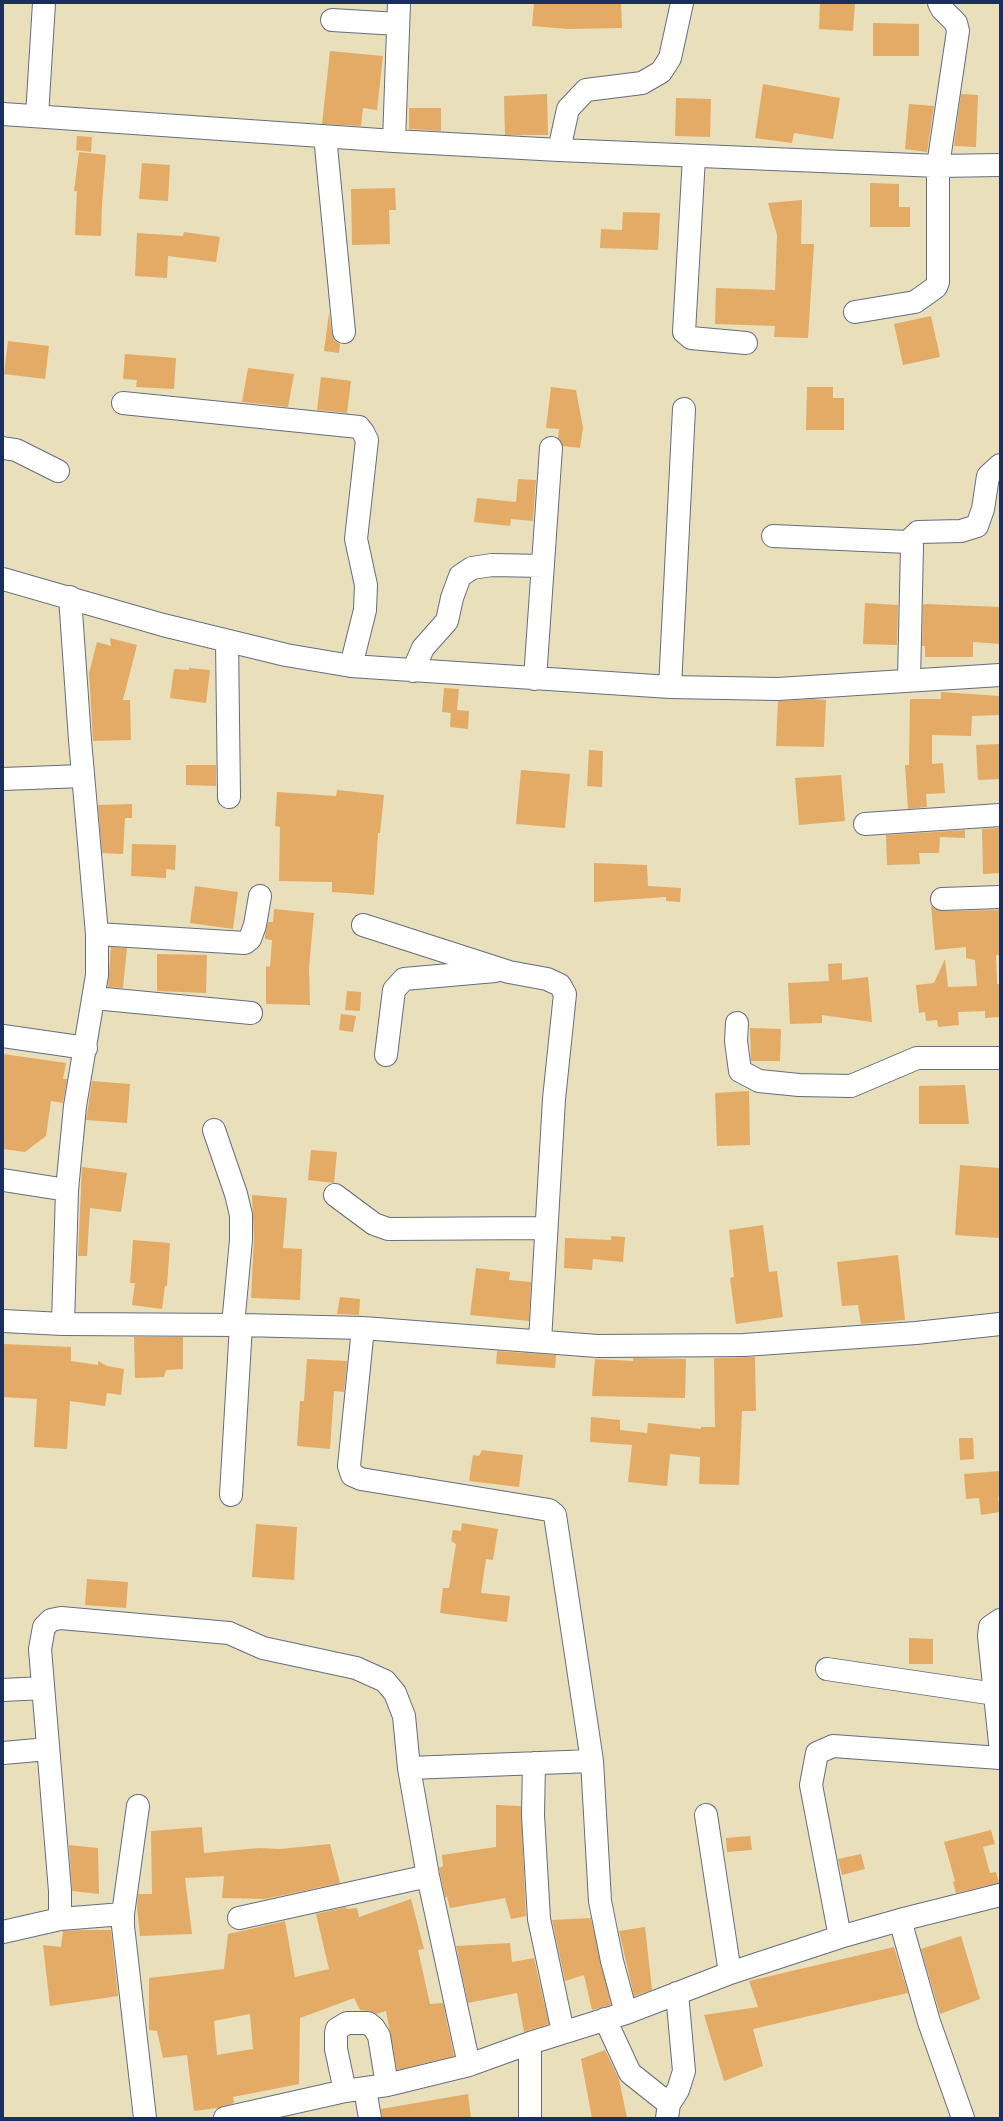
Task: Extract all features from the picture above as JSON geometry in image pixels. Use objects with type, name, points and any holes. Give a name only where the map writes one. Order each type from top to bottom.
[{"type":"street","points":[[37,116],[44,3]]},
{"type":"street","points":[[559,150],[568,109],[586,90],[642,83],[661,72],[670,58],[682,3]]},
{"type":"street","points":[[855,312],[914,302],[936,287],[938,282],[938,166],[958,31],[956,23],[942,9],[939,3]]},
{"type":"street","points":[[332,20],[399,13],[394,141]]},
{"type":"street","points":[[3,114],[394,141],[694,157],[938,166],[1000,165]]},
{"type":"street","points":[[324,136],[344,332]]},
{"type":"street","points":[[694,157],[684,332],[691,338],[746,343]]},
{"type":"street","points":[[123,403],[359,427],[367,440],[356,539],[366,585],[365,610],[351,666]]},
{"type":"street","points":[[670,687],[684,409]]},
{"type":"street","points":[[3,448],[16,450],[58,471]]},
{"type":"street","points":[[535,679],[551,448]]},
{"type":"street","points":[[908,542],[918,532],[961,531],[977,526],[983,508],[988,476],[1000,465]]},
{"type":"street","points":[[773,536],[908,542],[912,546],[909,680]]},
{"type":"street","points":[[413,671],[423,648],[447,621],[452,598],[460,576],[472,568],[492,565],[543,566]]},
{"type":"street","points":[[3,579],[227,641],[286,655],[351,666],[670,687],[778,689],[1000,675]]},
{"type":"street","points":[[63,1324],[67,1190],[75,1106],[98,975],[97,934],[83,776],[70,597]]},
{"type":"street","points":[[227,641],[229,796]]},
{"type":"street","points":[[3,779],[83,776]]},
{"type":"street","points":[[865,824],[1000,815]]},
{"type":"street","points":[[97,934],[245,943],[250,939],[255,925],[260,896]]},
{"type":"street","points":[[942,899],[1000,897]]},
{"type":"street","points":[[363,925],[506,970],[547,979],[560,985],[565,994],[554,1099],[540,1341]]},
{"type":"street","points":[[386,1055],[394,990],[404,979],[506,970]]},
{"type":"street","points":[[94,998],[251,1013]]},
{"type":"street","points":[[738,1022],[736,1041],[740,1071],[759,1081],[799,1085],[851,1086],[917,1058],[1000,1058]]},
{"type":"street","points":[[3,1036],[86,1048]]},
{"type":"street","points":[[214,1130],[236,1194],[241,1215],[231,1495]]},
{"type":"street","points":[[3,1180],[67,1190]]},
{"type":"street","points":[[335,1195],[374,1224],[388,1229],[546,1228]]},
{"type":"street","points":[[3,1321],[63,1324],[237,1325],[363,1328],[598,1346],[744,1345],[916,1333],[1000,1324]]},
{"type":"street","points":[[363,1328],[349,1466],[352,1475],[361,1479],[549,1510],[555,1515],[592,1761],[600,1901],[612,1961],[616,2016],[630,2073],[668,2111],[678,2090],[684,2070],[677,1993]]},
{"type":"street","points":[[60,1919],[60,1891],[40,1649],[44,1627],[51,1620],[61,1618],[230,1633],[263,1648],[356,1668],[385,1681],[395,1693],[404,1716],[409,1768],[428,1876],[469,2065]]},
{"type":"street","points":[[1000,1620],[990,1627],[989,1636],[1000,1743]]},
{"type":"street","points":[[827,1669],[995,1694]]},
{"type":"street","points":[[3,1690],[43,1688]]},
{"type":"street","points":[[840,1937],[811,1785],[817,1752],[833,1746],[1000,1758]]},
{"type":"street","points":[[3,1753],[48,1749]]},
{"type":"street","points":[[409,1768],[592,1761]]},
{"type":"street","points":[[534,1763],[533,1815],[539,1918],[563,2032]]},
{"type":"street","points":[[138,1806],[123,1914],[123,1926],[145,2118]]},
{"type":"street","points":[[706,1815],[730,1973]]},
{"type":"street","points":[[239,1918],[428,1876]]},
{"type":"street","points":[[234,2117],[355,2090],[387,2085],[469,2065],[563,2032],[616,2016],[730,1973],[840,1937],[900,1920],[1000,1895]]},
{"type":"street","points":[[3,1932],[60,1919],[123,1914]]},
{"type":"street","points":[[900,1920],[929,2022],[963,2118]]},
{"type":"street","points":[[370,2118],[336,2050],[337,2029],[347,2023],[368,2022],[374,2028],[379,2036],[387,2085]]},
{"type":"street","points":[[530,2043],[530,2118]]},
{"type":"building","points":[[534,3],[621,3],[622,28],[568,29],[532,26]]},
{"type":"building","points":[[820,3],[855,3],[853,31],[819,29]]},
{"type":"building","points":[[873,23],[919,24],[919,56],[873,56]]},
{"type":"building","points":[[330,51],[383,56],[377,110],[363,108],[361,126],[322,124]]},
{"type":"building","points":[[763,84],[840,98],[833,139],[794,133],[792,143],[755,138]]},
{"type":"building","points":[[547,94],[548,135],[505,135],[504,96]]},
{"type":"building","points":[[961,94],[978,95],[976,147],[954,146]]},
{"type":"building","points":[[676,98],[711,99],[710,137],[675,136]]},
{"type":"building","points":[[909,104],[934,106],[927,152],[905,149]]},
{"type":"building","points":[[409,108],[441,108],[441,131],[409,129]]},
{"type":"building","points":[[77,136],[92,137],[91,152],[76,150]]},
{"type":"building","points":[[79,152],[106,155],[101,236],[75,235],[77,191],[74,191]]},
{"type":"building","points":[[142,163],[170,165],[168,201],[139,199]]},
{"type":"building","points":[[870,183],[899,184],[899,207],[910,207],[910,227],[870,227]]},
{"type":"building","points":[[395,188],[396,210],[389,210],[390,244],[352,245],[351,189]]},
{"type":"building","points":[[802,200],[801,244],[814,244],[808,338],[774,337],[775,326],[715,324],[716,288],[775,290],[777,235],[768,203]]},
{"type":"building","points":[[623,212],[660,213],[658,250],[600,248],[601,229],[622,230]]},
{"type":"building","points":[[184,232],[220,237],[216,262],[168,256],[167,278],[135,276],[137,233],[183,236]]},
{"type":"building","points":[[329,313],[334,340],[340,344],[339,353],[324,351]]},
{"type":"building","points":[[931,316],[940,357],[903,365],[894,324]]},
{"type":"building","points":[[8,341],[49,346],[45,379],[4,374]]},
{"type":"building","points":[[125,354],[176,358],[174,389],[136,387],[137,380],[123,379]]},
{"type":"building","points":[[248,368],[294,374],[288,407],[242,402]]},
{"type":"building","points":[[321,377],[351,381],[347,413],[317,410]]},
{"type":"building","points":[[551,387],[576,390],[583,428],[580,448],[563,446],[558,438],[559,429],[546,428]]},
{"type":"building","points":[[807,387],[833,387],[833,398],[844,398],[844,430],[806,430]]},
{"type":"building","points":[[518,479],[536,480],[533,521],[511,519],[510,526],[474,522],[477,498],[516,502]]},
{"type":"building","points":[[865,603],[898,605],[897,645],[863,644]]},
{"type":"building","points":[[923,605],[1000,607],[1000,644],[973,642],[973,657],[925,657],[925,646],[922,646]]},
{"type":"building","points":[[110,638],[137,645],[123,700],[130,700],[131,740],[93,741],[89,673],[97,642],[111,646]]},
{"type":"building","points":[[189,668],[210,670],[206,703],[170,698],[174,669],[189,670]]},
{"type":"building","points":[[444,688],[459,689],[457,710],[469,711],[468,729],[450,727],[451,713],[442,712]]},
{"type":"building","points":[[941,692],[1000,696],[1000,715],[972,716],[971,736],[932,735],[932,764],[943,763],[945,793],[926,794],[927,807],[908,809],[905,765],[909,765],[910,699],[941,699]]},
{"type":"building","points":[[814,699],[826,700],[824,747],[776,746],[778,701]]},
{"type":"building","points":[[1000,744],[1000,779],[978,780],[976,745]]},
{"type":"building","points":[[589,750],[603,751],[602,787],[587,786]]},
{"type":"building","points":[[186,765],[216,765],[216,786],[186,785]]},
{"type":"building","points":[[521,770],[570,774],[565,828],[516,824]]},
{"type":"building","points":[[841,775],[845,821],[799,825],[795,778]]},
{"type":"building","points":[[337,790],[384,795],[380,833],[378,833],[374,895],[332,892],[332,882],[279,881],[280,827],[275,826],[277,792],[336,796]]},
{"type":"building","points":[[132,804],[132,818],[125,818],[123,854],[102,853],[98,805]]},
{"type":"building","points":[[1000,828],[1000,873],[983,874],[982,829]]},
{"type":"building","points":[[965,830],[965,838],[940,837],[939,853],[919,853],[920,864],[887,865],[886,835]]},
{"type":"building","points":[[132,844],[176,845],[175,870],[166,869],[166,878],[131,876]]},
{"type":"building","points":[[594,863],[647,865],[648,886],[681,888],[680,902],[666,901],[666,897],[594,902]]},
{"type":"building","points":[[195,886],[238,892],[233,929],[190,923]]},
{"type":"building","points":[[931,905],[936,910],[942,911],[1000,910],[1000,955],[996,955],[997,984],[1000,984],[999,1017],[985,1018],[985,1011],[958,1012],[959,1025],[938,1027],[937,1020],[926,1021],[925,1012],[919,1013],[916,985],[934,983],[945,959],[948,987],[977,986],[975,960],[966,958],[966,947],[935,950]]},
{"type":"building","points":[[274,909],[314,913],[309,967],[310,1005],[266,1004],[266,966],[270,967],[272,940],[265,939],[265,934],[268,922],[273,922]]},
{"type":"building","points":[[111,947],[127,948],[123,988],[108,987]]},
{"type":"building","points":[[157,954],[207,955],[206,993],[157,991]]},
{"type":"building","points":[[842,963],[842,980],[868,977],[872,1022],[822,1015],[822,1023],[790,1024],[788,983],[829,981],[828,964]]},
{"type":"building","points":[[347,991],[361,992],[360,1011],[345,1010]]},
{"type":"building","points":[[341,1014],[356,1016],[353,1032],[339,1030]]},
{"type":"building","points":[[750,1028],[781,1029],[780,1061],[751,1061]]},
{"type":"building","points":[[3,1054],[66,1063],[63,1079],[67,1079],[63,1103],[51,1101],[46,1136],[25,1152],[3,1149]]},
{"type":"building","points":[[92,1081],[130,1084],[127,1123],[86,1120]]},
{"type":"building","points":[[965,1085],[969,1124],[919,1124],[919,1086]]},
{"type":"building","points":[[749,1091],[750,1145],[717,1146],[715,1093]]},
{"type":"building","points":[[311,1150],[337,1152],[334,1183],[308,1180]]},
{"type":"building","points":[[960,1165],[1000,1168],[1000,1238],[955,1235]]},
{"type":"building","points":[[82,1167],[127,1173],[121,1212],[90,1208],[87,1256],[78,1256]]},
{"type":"building","points":[[252,1195],[287,1198],[283,1248],[302,1249],[300,1300],[251,1298],[254,1240]]},
{"type":"building","points":[[763,1225],[769,1272],[777,1271],[783,1317],[736,1324],[730,1278],[734,1277],[729,1230]]},
{"type":"building","points":[[611,1236],[625,1237],[623,1262],[593,1259],[592,1270],[564,1268],[565,1238],[611,1240]]},
{"type":"building","points":[[133,1240],[170,1243],[167,1286],[165,1286],[162,1309],[132,1305],[135,1283],[130,1283]]},
{"type":"building","points":[[898,1255],[905,1320],[861,1324],[858,1305],[842,1306],[837,1262]]},
{"type":"building","points":[[476,1268],[510,1272],[509,1280],[531,1282],[529,1321],[470,1315]]},
{"type":"building","points":[[340,1297],[360,1299],[359,1315],[337,1314]]},
{"type":"building","points":[[134,1337],[183,1337],[183,1369],[166,1370],[164,1377],[135,1378]]},
{"type":"building","points":[[3,1344],[71,1347],[71,1361],[98,1365],[98,1361],[107,1366],[124,1369],[121,1395],[107,1393],[105,1406],[70,1401],[67,1449],[34,1447],[37,1399],[3,1397]]},
{"type":"building","points":[[497,1351],[556,1355],[555,1368],[496,1364]]},
{"type":"building","points":[[755,1357],[756,1411],[742,1411],[739,1485],[699,1484],[700,1457],[670,1454],[667,1486],[628,1482],[632,1445],[590,1442],[591,1417],[620,1420],[620,1430],[647,1433],[648,1423],[701,1429],[701,1427],[715,1427],[714,1358]]},
{"type":"building","points":[[633,1358],[686,1359],[685,1398],[592,1396],[595,1359],[633,1361]]},
{"type":"building","points":[[307,1359],[347,1361],[344,1392],[334,1391],[330,1449],[297,1446],[300,1401],[304,1401]]},
{"type":"building","points":[[959,1438],[973,1438],[974,1459],[960,1460]]},
{"type":"building","points":[[482,1450],[523,1455],[519,1487],[469,1481],[473,1455],[479,1456]]},
{"type":"building","points":[[1000,1471],[1000,1496],[998,1497],[1000,1512],[981,1515],[979,1498],[966,1499],[964,1474]]},
{"type":"building","points":[[462,1523],[498,1529],[493,1560],[486,1559],[481,1593],[510,1596],[507,1622],[440,1613],[443,1588],[449,1588],[456,1544],[451,1541],[453,1530],[461,1531]]},
{"type":"building","points":[[256,1524],[297,1527],[294,1580],[252,1577]]},
{"type":"building","points":[[87,1579],[128,1582],[126,1608],[85,1605]]},
{"type":"building","points":[[909,1638],[933,1639],[933,1664],[909,1664]]},
{"type":"building","points":[[496,1805],[521,1806],[526,1916],[511,1919],[505,1898],[450,1908],[447,1897],[445,1897],[439,1868],[443,1866],[442,1855],[496,1847]]},
{"type":"building","points":[[202,1827],[204,1853],[259,1848],[280,1849],[330,1844],[340,1883],[265,1899],[222,1898],[224,1876],[185,1878],[192,1934],[140,1936],[137,1907],[138,1894],[152,1894],[151,1831]]},
{"type":"building","points":[[991,1830],[995,1844],[983,1847],[990,1873],[996,1872],[999,1883],[956,1893],[953,1882],[955,1881],[944,1842]]},
{"type":"building","points":[[750,1836],[752,1850],[727,1852],[726,1838]]},
{"type":"building","points":[[69,1845],[98,1848],[99,1894],[72,1891]]},
{"type":"building","points":[[861,1854],[865,1869],[842,1875],[838,1859]]},
{"type":"building","points":[[411,1899],[424,1949],[418,1950],[430,2004],[443,2003],[454,2056],[397,2070],[386,2011],[376,2014],[369,2011],[360,2010],[354,1998],[300,2018],[299,2084],[233,2097],[234,2103],[217,2108],[194,2111],[187,2055],[163,2058],[157,2031],[149,2030],[149,1978],[224,1969],[228,1934],[285,1921],[295,1977],[329,1969],[316,1914],[346,1907],[347,1909],[357,1908],[359,1917]],"holes":[[[250,2014],[253,2049],[217,2055],[214,2021]]]},
{"type":"building","points":[[591,1918],[611,2005],[592,2010],[584,1975],[565,1981],[552,1920]]},
{"type":"building","points":[[645,1927],[652,1990],[634,1996],[619,1931]]},
{"type":"building","points":[[111,1930],[118,1996],[50,2006],[43,1945],[61,1947],[63,1931]]},
{"type":"building","points":[[961,1936],[980,1999],[940,2014],[921,1949]]},
{"type":"building","points":[[510,1943],[512,1962],[534,1958],[549,2024],[524,2032],[517,1993],[468,2003],[456,1946]]},
{"type":"building","points":[[894,1947],[908,1993],[753,2029],[763,2066],[724,2081],[704,2015],[758,2007],[749,1981]]},
{"type":"building","points":[[605,2050],[619,2079],[627,2118],[592,2118],[581,2059]]},
{"type":"building","points":[[468,2094],[471,2118],[382,2118],[381,2109]]}]
